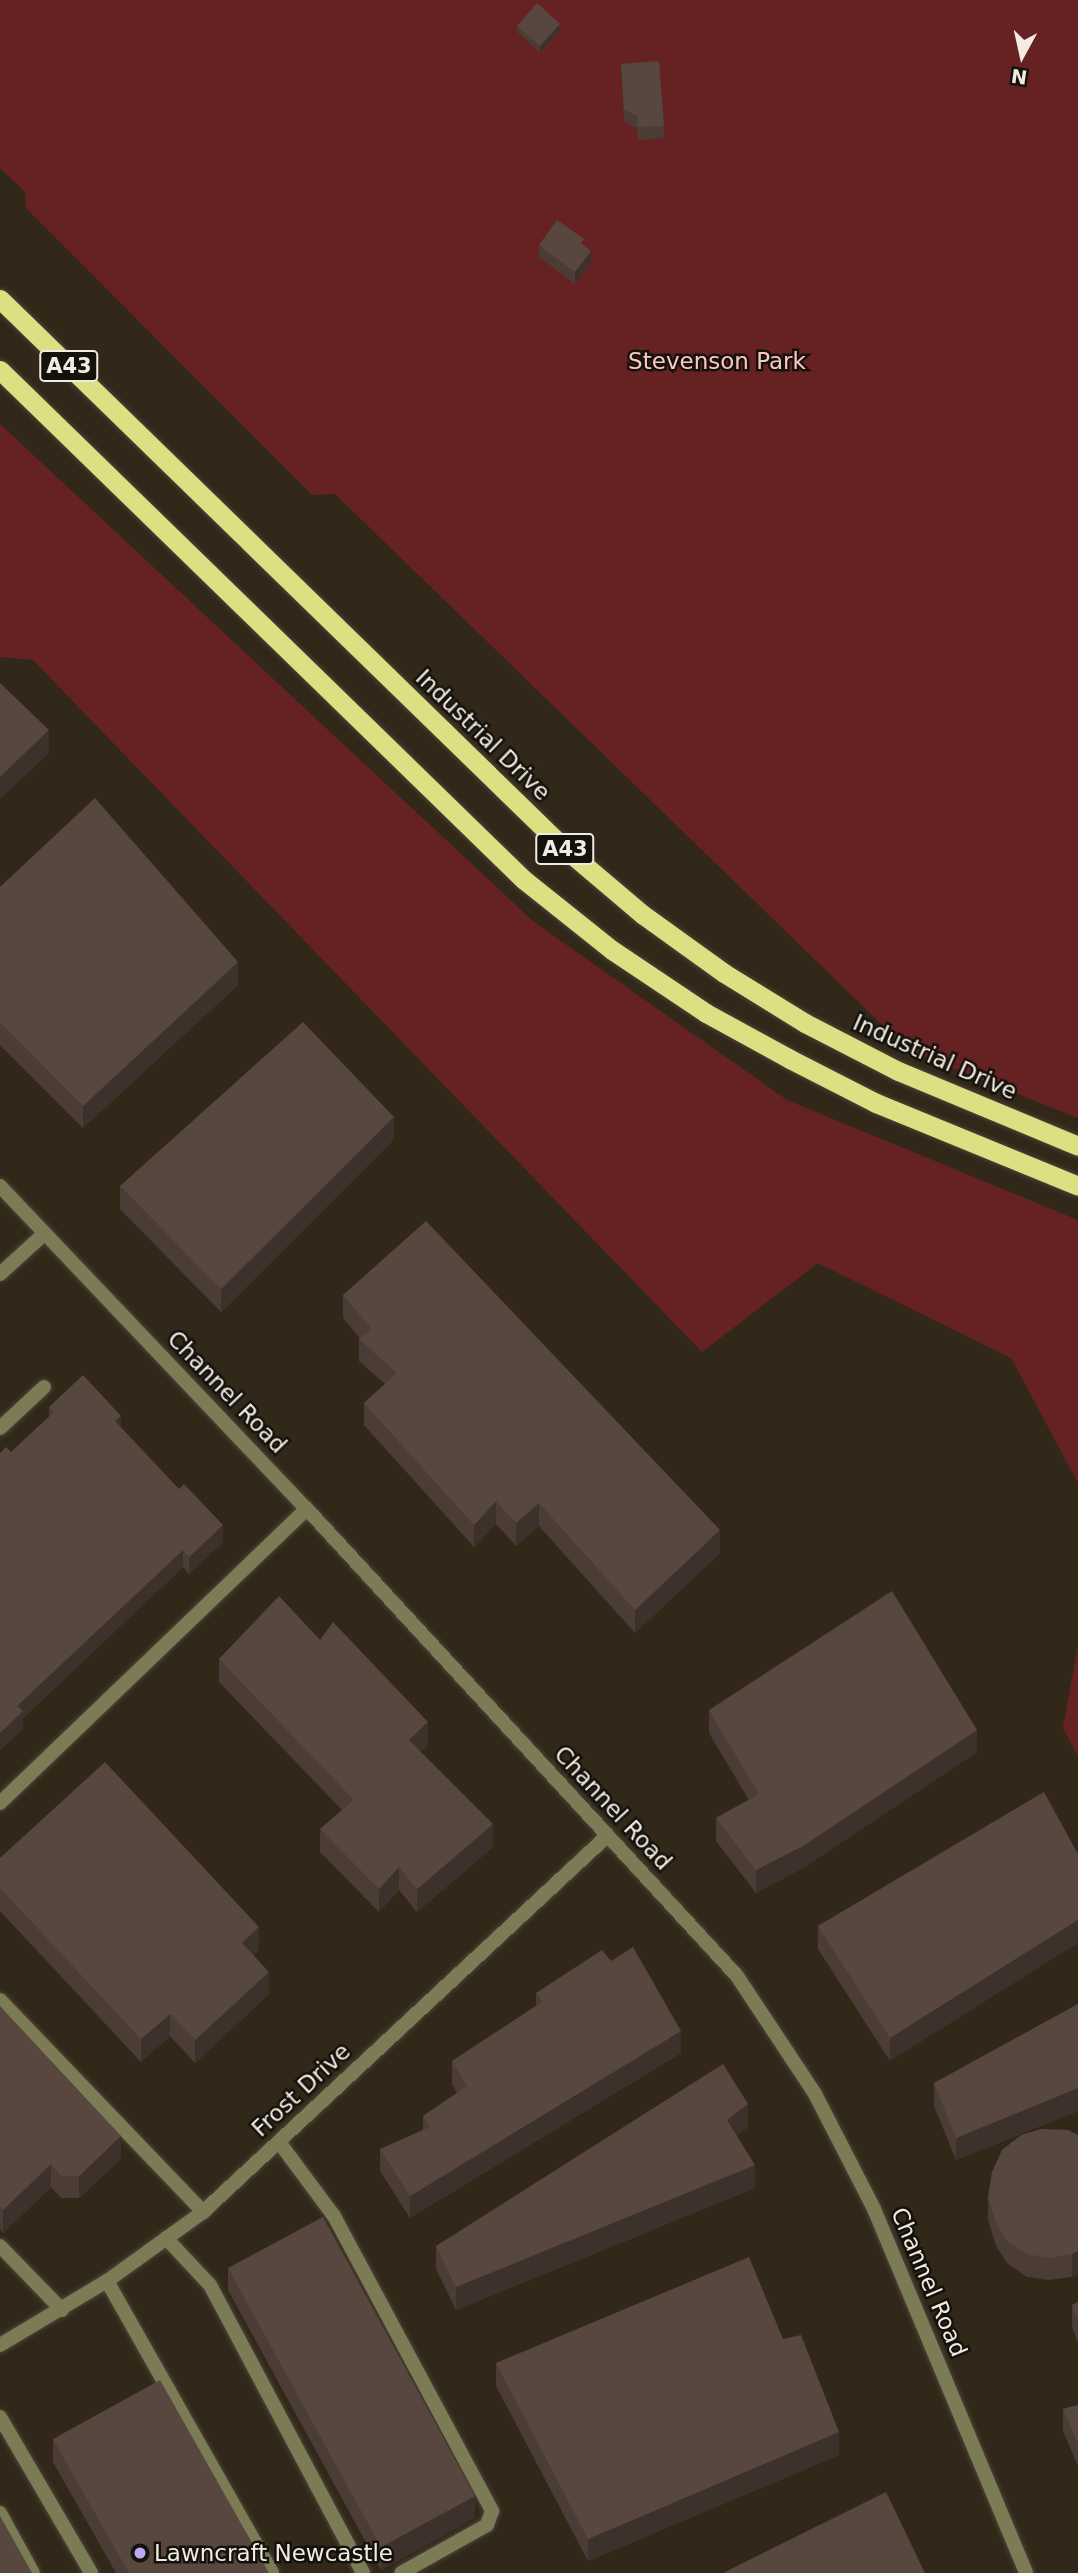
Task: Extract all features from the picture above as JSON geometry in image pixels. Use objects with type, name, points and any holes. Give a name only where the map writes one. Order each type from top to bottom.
[{"type":"highway","name":"Industrial Drive","points":[[0,299],[563,847],[642,914],[724,973],[805,1023],[898,1071],[1078,1146]]},
{"type":"highway","name":"A43","points":[[0,370],[523,878],[612,950],[706,1013],[802,1066],[876,1103],[1078,1186]]},
{"type":"street","name":"Channel Road","points":[[0,1186],[307,1509],[737,1976],[815,2094],[874,2209],[1026,2573]]},
{"type":"street","points":[[0,1274],[44,1234]]},
{"type":"street","points":[[0,1428],[44,1387]]},
{"type":"street","points":[[0,1803],[307,1509]]},
{"type":"street","name":"Frost Drive","points":[[0,2345],[107,2281],[203,2212],[607,1836]]},
{"type":"street","points":[[0,2000],[203,2212]]},
{"type":"street","points":[[279,2142],[334,2216],[492,2511],[487,2525],[401,2573]]},
{"type":"street","points":[[166,2238],[210,2285],[363,2573]]},
{"type":"street","points":[[0,2246],[62,2310]]},
{"type":"street","points":[[107,2281],[272,2573]]},
{"type":"street","points":[[0,2417],[91,2573]]},
{"type":"street","points":[[0,2513],[33,2573]]},
{"type":"green space","name":"Stevenson Park","points":[[0,0],[1078,0],[1078,1118],[908,1050],[335,494],[312,495],[26,208],[25,192],[0,168]]},
{"type":"green space","points":[[0,424],[534,922],[787,1100],[1078,1220],[1078,1483],[1011,1358],[818,1263],[702,1352],[33,660],[0,657]]},
{"type":"green space","points":[[1078,1645],[1078,1756],[1063,1728]]},
{"type":"building","points":[[537,3],[560,24],[540,46],[517,26]]},
{"type":"building","points":[[659,61],[664,126],[638,127],[637,116],[624,109],[621,64]]},
{"type":"building","points":[[557,220],[584,239],[581,243],[591,251],[575,272],[539,245]]},
{"type":"building","points":[[0,683],[49,730],[0,777]]},
{"type":"building","points":[[95,798],[238,962],[83,1106],[0,1022],[0,887]]},
{"type":"building","points":[[303,1022],[394,1117],[221,1289],[120,1186]]},
{"type":"building","points":[[426,1221],[720,1530],[635,1610],[539,1503],[516,1523],[496,1501],[474,1525],[364,1403],[397,1373],[359,1339],[372,1329],[343,1295]]},
{"type":"building","points":[[83,1375],[121,1416],[115,1421],[179,1489],[184,1484],[223,1525],[189,1557],[183,1550],[17,1706],[23,1711],[0,1733],[0,1453],[6,1447],[11,1452],[54,1412],[49,1407]]},
{"type":"building","points":[[892,1591],[977,1730],[803,1846],[756,1870],[716,1818],[759,1794],[709,1710]]},
{"type":"building","points":[[279,1596],[320,1640],[333,1622],[428,1722],[409,1740],[493,1824],[417,1889],[399,1867],[379,1889],[320,1829],[354,1800],[219,1659]]},
{"type":"building","points":[[105,1762],[259,1927],[242,1943],[269,1972],[195,2040],[170,2014],[141,2039],[0,1888],[0,1858]]},
{"type":"building","points":[[1044,1792],[1078,1854],[1078,1920],[890,2038],[818,1926]]},
{"type":"building","points":[[633,1947],[681,2031],[410,2196],[380,2149],[430,2127],[423,2116],[467,2086],[452,2061],[542,2002],[536,1993],[602,1950],[611,1961]]},
{"type":"building","points":[[1078,2004],[1078,2088],[956,2138],[934,2083]]},
{"type":"building","points":[[0,2006],[121,2136],[79,2176],[61,2176],[51,2164],[3,2210],[0,2207]]},
{"type":"building","points":[[723,2064],[748,2104],[727,2120],[755,2165],[456,2287],[436,2246]]},
{"type":"building","points":[[1041,2129],[1068,2130],[1078,2135],[1078,2251],[1049,2258],[1027,2254],[1007,2241],[996,2223],[988,2197],[992,2172],[1002,2150],[1021,2135]]},
{"type":"building","points":[[323,2217],[475,2496],[381,2547],[228,2268]]},
{"type":"building","points":[[749,2257],[783,2339],[801,2335],[839,2432],[588,2539],[496,2363]]},
{"type":"building","points":[[1078,2302],[1078,2320],[1072,2305]]},
{"type":"building","points":[[160,2380],[269,2573],[129,2573],[53,2439]]},
{"type":"building","points":[[1078,2405],[1078,2444],[1063,2409]]},
{"type":"building","points":[[886,2492],[925,2573],[723,2573]]},
{"type":"building","points":[[0,2516],[32,2573],[0,2573]]},
{"type":"place","name":"Lawncraft Newcastle","points":[[140,2553]]}]
